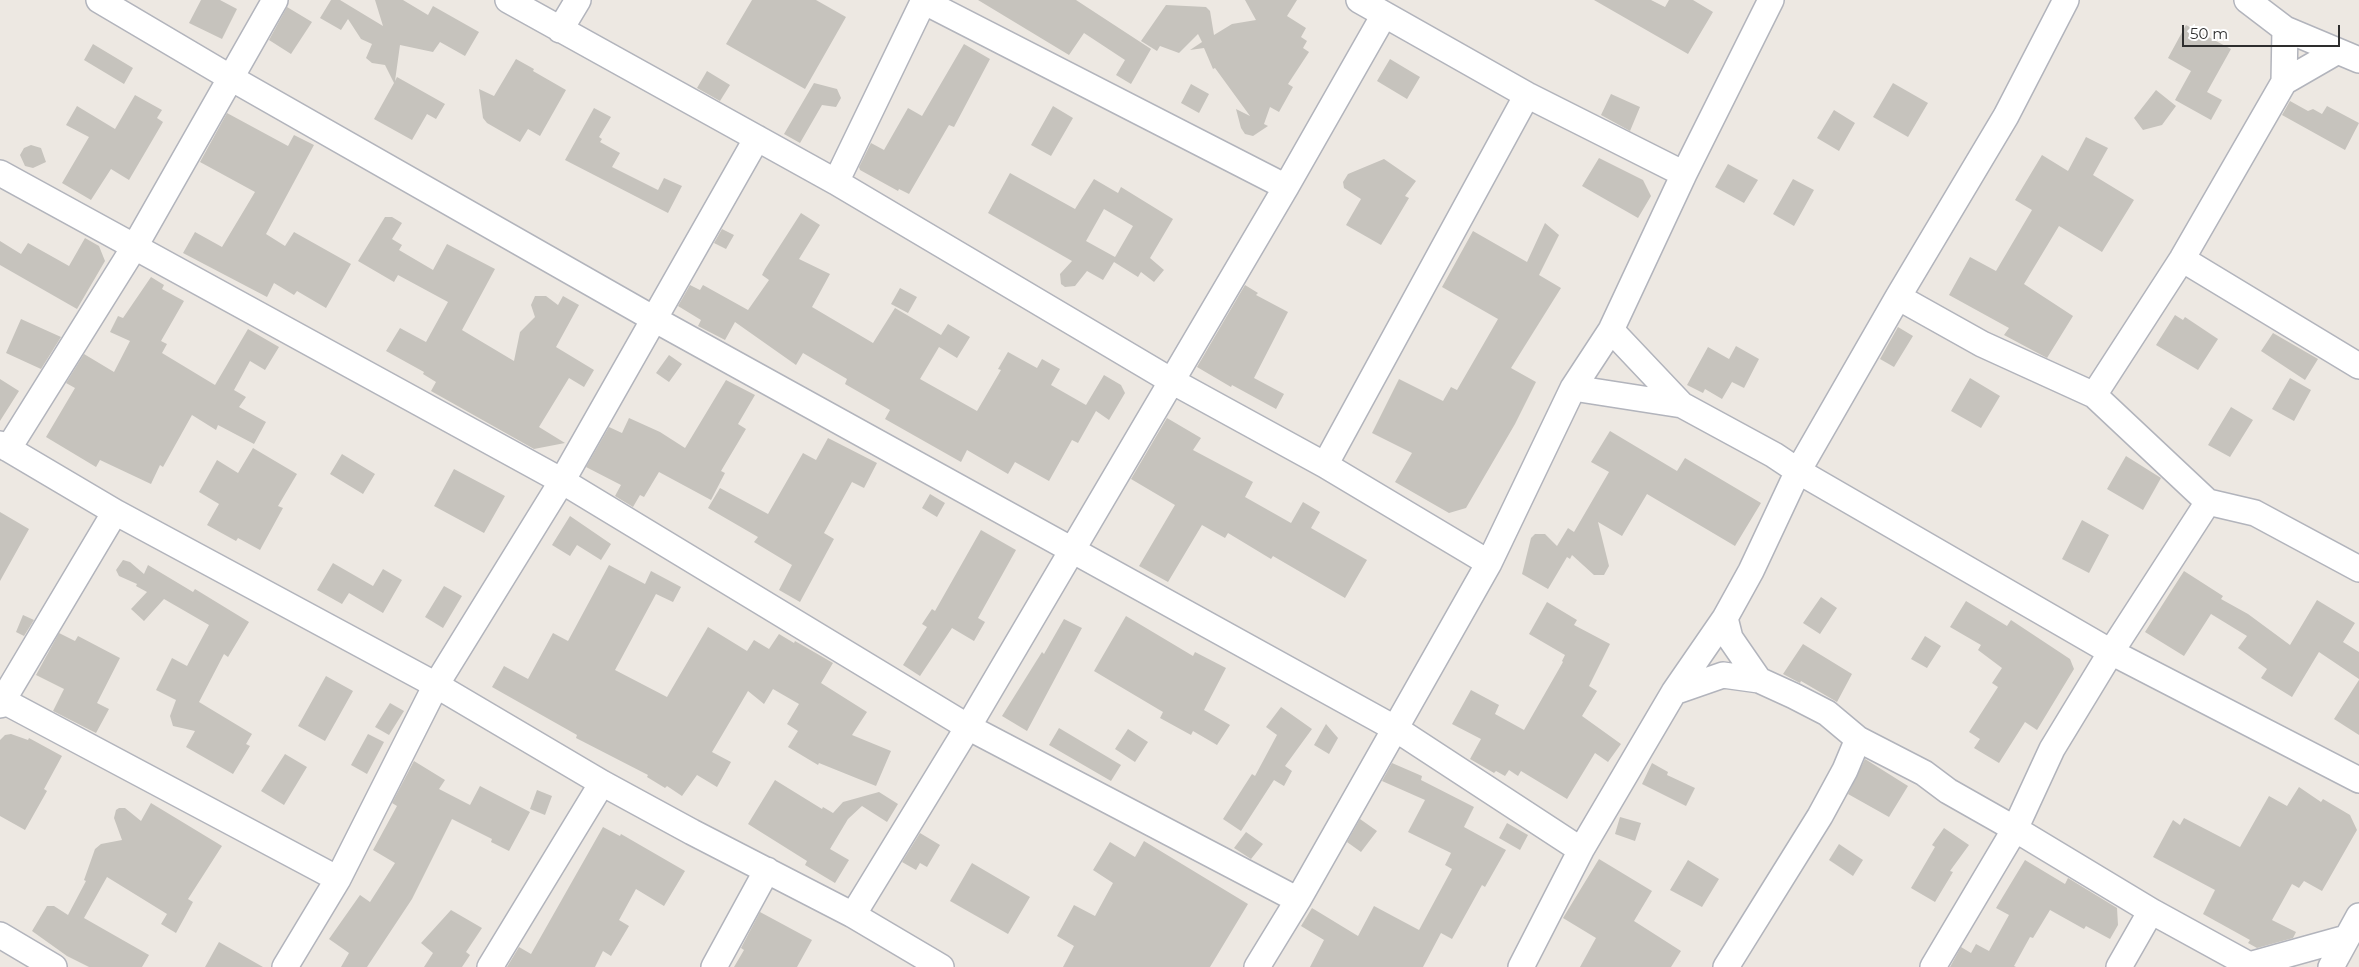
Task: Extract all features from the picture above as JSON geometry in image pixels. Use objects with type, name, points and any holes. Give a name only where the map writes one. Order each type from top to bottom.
[{"type":"street","points":[[99,0],[231,78],[654,318],[1396,729],[1581,850]]},
{"type":"street","points":[[275,0],[135,246],[4,446],[115,512],[436,685],[602,783],[853,915],[940,967]]},
{"type":"street","points":[[508,0],[836,182],[1170,380],[1326,465],[1489,563]]},
{"type":"street","points":[[560,30],[578,0]]},
{"type":"street","points":[[836,182],[923,0],[1286,187]]},
{"type":"street","points":[[1359,0],[1528,95],[1684,174]]},
{"type":"street","points":[[1257,967],[1298,900],[1489,563],[1573,388],[1611,330],[1684,174],[1771,0]]},
{"type":"street","points":[[1521,967],[1581,850],[1674,692],[1725,618],[1751,571],[1798,471],[1898,297],[2006,116],[2066,0]]},
{"type":"street","points":[[2247,0],[2285,29],[2336,52],[2359,60]]},
{"type":"street","points":[[853,915],[968,727],[1170,380],[1286,187],[1384,15]]},
{"type":"street","points":[[2094,395],[2182,258],[2284,82],[2285,29]]},
{"type":"street","points":[[2284,82],[2336,52]]},
{"type":"street","points":[[1326,465],[1528,95]]},
{"type":"street","points":[[285,967],[338,879],[436,685],[562,481],[757,138]]},
{"type":"street","points":[[0,173],[562,481],[968,727],[1298,900]]},
{"type":"street","points":[[2182,258],[2359,366]]},
{"type":"street","points":[[1898,297],[1982,344],[2094,395],[2208,502],[2255,514],[2359,569]]},
{"type":"street","points":[[1611,330],[1682,405],[1774,455],[1798,471],[2111,652],[2359,780]]},
{"type":"street","points":[[1573,388],[1682,405]]},
{"type":"street","points":[[1933,967],[2015,828],[2052,749],[2111,652],[2208,502]]},
{"type":"street","points":[[115,512],[1,702],[338,879]]},
{"type":"street","points":[[1725,618],[1730,638],[1759,680]]},
{"type":"street","points":[[1674,692],[1723,675],[1759,680],[1794,696],[1827,713],[1858,739],[1924,773],[1948,791],[2015,828],[2151,911],[2251,966],[2346,938]]},
{"type":"street","points":[[1726,967],[1820,816],[1845,770],[1858,739]]},
{"type":"street","points":[[490,967],[602,783]]},
{"type":"street","points":[[714,967],[767,870]]},
{"type":"street","points":[[2119,967],[2151,911]]},
{"type":"street","points":[[2331,967],[2359,916]]},
{"type":"street","points":[[0,935],[54,967]]},
{"type":"building","points":[[201,0],[220,0],[237,9],[222,39],[189,23]]},
{"type":"building","points":[[331,0],[340,0],[383,26],[375,0],[403,0],[428,15],[433,6],[479,32],[465,56],[440,42],[433,52],[400,45],[395,81],[397,77],[445,104],[436,119],[427,114],[412,140],[374,119],[394,83],[385,65],[372,63],[366,58],[372,44],[361,39],[348,19],[341,30],[320,18]]},
{"type":"building","points":[[752,0],[816,0],[846,17],[805,89],[726,44]]},
{"type":"building","points":[[978,0],[1076,0],[1151,49],[1131,84],[1116,75],[1125,60],[1084,33],[1069,55]]},
{"type":"building","points":[[1245,0],[1297,0],[1287,16],[1306,28],[1301,37],[1307,41],[1303,48],[1309,52],[1288,84],[1293,87],[1279,112],[1270,107],[1264,124],[1268,126],[1253,136],[1245,134],[1241,128],[1236,109],[1250,116],[1215,68],[1213,69],[1204,48],[1190,50],[1202,42],[1198,34],[1179,53],[1160,46],[1157,51],[1141,41],[1166,5],[1206,7],[1210,11],[1214,35],[1232,24],[1256,20]]},
{"type":"building","points":[[1594,0],[1651,0],[1665,7],[1669,0],[1693,0],[1713,12],[1688,54]]},
{"type":"building","points":[[287,7],[312,22],[291,54],[269,40]]},
{"type":"building","points":[[2186,25],[2231,49],[2207,92],[2222,100],[2211,120],[2175,100],[2191,71],[2168,58]]},
{"type":"building","points":[[93,44],[133,68],[124,84],[84,60]]},
{"type":"building","points":[[964,44],[990,59],[954,127],[949,125],[909,194],[899,189],[898,191],[860,170],[859,167],[871,143],[884,150],[908,108],[922,116]]},
{"type":"building","points":[[516,59],[566,90],[540,136],[528,129],[520,142],[487,123],[483,118],[479,89],[494,96]]},
{"type":"building","points":[[1390,59],[1420,77],[1407,99],[1377,81]]},
{"type":"building","points":[[707,71],[730,85],[720,101],[697,88]]},
{"type":"building","points":[[814,83],[837,89],[841,98],[836,107],[822,105],[800,143],[784,134]]},
{"type":"building","points":[[1893,83],[1928,103],[1908,137],[1873,117]]},
{"type":"building","points":[[1191,84],[1209,94],[1199,113],[1181,103]]},
{"type":"building","points":[[2156,90],[2176,106],[2162,125],[2143,130],[2134,118]]},
{"type":"building","points":[[1611,94],[1640,107],[1630,131],[1601,115]]},
{"type":"building","points":[[135,95],[162,110],[157,118],[163,122],[129,180],[111,169],[91,200],[62,183],[89,137],[66,125],[77,106],[115,129]]},
{"type":"building","points":[[2290,101],[2308,111],[2313,109],[2322,114],[2327,106],[2359,123],[2345,150],[2282,115]]},
{"type":"building","points":[[1053,106],[1073,118],[1051,156],[1031,145]]},
{"type":"building","points":[[594,108],[611,117],[599,137],[602,139],[600,142],[620,153],[612,167],[658,190],[664,178],[682,186],[668,213],[565,160]]},
{"type":"building","points":[[1834,110],[1855,123],[1839,151],[1817,138]]},
{"type":"building","points":[[227,113],[288,146],[294,135],[314,145],[266,234],[285,246],[294,232],[351,264],[326,308],[297,291],[294,295],[274,283],[267,297],[183,253],[195,232],[222,247],[255,192],[200,162]]},
{"type":"building","points":[[2086,137],[2108,148],[2093,175],[2134,200],[2102,252],[2059,226],[2024,284],[2073,316],[2047,358],[2004,335],[2009,328],[1949,295],[1970,257],[1996,271],[2032,210],[2015,200],[2042,155],[2068,171]]},
{"type":"building","points":[[31,145],[41,148],[46,162],[33,168],[25,166],[20,155],[24,148]]},
{"type":"building","points":[[1599,158],[1643,180],[1651,196],[1638,218],[1582,186]]},
{"type":"building","points":[[1384,159],[1416,181],[1405,196],[1409,198],[1381,245],[1346,225],[1361,199],[1344,188],[1343,182],[1348,174]]},
{"type":"building","points":[[1728,164],[1758,180],[1744,203],[1715,187]]},
{"type":"building","points":[[1010,173],[1075,209],[1094,179],[1118,193],[1121,187],[1173,219],[1150,258],[1164,270],[1154,282],[1141,272],[1138,277],[1114,262],[1103,280],[1087,271],[1075,286],[1065,287],[1061,284],[1060,274],[1072,261],[988,213]],"holes":[[[1104,209],[1133,226],[1115,257],[1086,241]]]},
{"type":"building","points":[[1793,179],[1814,190],[1794,226],[1773,214]]},
{"type":"building","points":[[801,213],[820,225],[799,259],[830,274],[812,307],[873,343],[895,308],[941,335],[948,324],[970,337],[957,358],[939,347],[920,379],[977,411],[1001,370],[998,369],[1008,352],[1037,368],[1042,359],[1060,369],[1051,385],[1086,405],[1104,375],[1121,385],[1125,393],[1109,420],[1096,411],[1078,443],[1072,440],[1049,481],[1015,462],[1008,474],[967,450],[961,462],[885,419],[890,410],[845,384],[847,379],[803,353],[796,365],[735,322],[725,340],[698,326],[701,320],[678,306],[690,285],[700,290],[703,285],[748,310],[769,280],[762,275],[765,269]]},
{"type":"building","points":[[385,217],[392,217],[402,223],[392,239],[402,245],[399,250],[433,270],[447,244],[495,269],[462,330],[514,361],[520,332],[535,317],[531,305],[535,296],[546,296],[558,305],[563,296],[579,305],[556,347],[594,370],[584,387],[569,378],[539,427],[565,443],[534,449],[431,391],[436,382],[423,374],[424,372],[386,351],[400,328],[426,342],[448,302],[398,275],[394,282],[358,261]]},
{"type":"building","points":[[1545,223],[1559,235],[1539,275],[1561,288],[1511,368],[1536,382],[1515,424],[1466,508],[1449,513],[1395,482],[1412,453],[1372,433],[1399,379],[1443,401],[1451,387],[1457,390],[1498,319],[1442,287],[1473,231],[1527,262]]},
{"type":"building","points":[[722,229],[734,235],[726,249],[714,243]]},
{"type":"building","points":[[85,238],[99,246],[105,261],[77,309],[0,265],[0,241],[21,254],[28,243],[69,266]]},
{"type":"building","points":[[151,277],[164,285],[162,289],[184,301],[161,341],[167,344],[162,353],[215,385],[248,329],[279,347],[265,370],[250,361],[234,390],[246,397],[239,407],[266,422],[254,444],[218,425],[216,430],[192,415],[163,467],[160,465],[151,484],[100,460],[96,467],[46,437],[75,388],[66,383],[84,354],[114,372],[130,341],[110,332],[118,316],[123,318]]},
{"type":"building","points":[[1245,285],[1258,293],[1256,295],[1288,312],[1254,378],[1284,394],[1276,409],[1232,385],[1231,387],[1197,367]]},
{"type":"building","points":[[900,288],[917,297],[908,313],[891,304]]},
{"type":"building","points":[[2175,315],[2183,320],[2185,317],[2218,339],[2198,370],[2156,345]]},
{"type":"building","points":[[21,319],[61,337],[41,369],[6,353]]},
{"type":"building","points":[[1898,327],[1913,336],[1894,367],[1880,359]]},
{"type":"building","points":[[2273,333],[2318,359],[2305,380],[2261,351]]},
{"type":"building","points":[[1736,346],[1759,359],[1744,388],[1732,382],[1722,399],[1705,389],[1703,393],[1687,385],[1708,347],[1729,359]]},
{"type":"building","points":[[669,355],[682,364],[669,382],[656,373]]},
{"type":"building","points":[[1970,378],[2000,396],[1981,428],[1951,411]]},
{"type":"building","points":[[2290,378],[2311,390],[2294,421],[2272,409]]},
{"type":"building","points":[[0,379],[19,391],[0,421]]},
{"type":"building","points":[[726,380],[755,395],[738,424],[746,429],[721,471],[725,473],[711,500],[659,472],[644,497],[640,495],[633,507],[615,496],[621,485],[586,467],[609,427],[622,433],[629,418],[660,432],[685,448]]},
{"type":"building","points":[[2231,407],[2253,420],[2230,457],[2208,445]]},
{"type":"building","points":[[1167,418],[1201,438],[1193,450],[1253,482],[1245,497],[1291,523],[1303,502],[1320,512],[1311,528],[1367,560],[1345,598],[1273,556],[1271,559],[1228,533],[1225,538],[1202,525],[1168,582],[1139,566],[1175,505],[1131,479]]},
{"type":"building","points":[[1610,431],[1677,471],[1685,458],[1761,503],[1735,546],[1647,494],[1622,536],[1598,522],[1609,566],[1604,575],[1594,575],[1572,555],[1570,559],[1567,557],[1548,589],[1522,574],[1531,538],[1535,534],[1545,534],[1557,546],[1568,528],[1574,532],[1609,472],[1591,462]]},
{"type":"building","points":[[828,438],[877,463],[864,488],[852,482],[824,533],[834,539],[800,602],[779,590],[792,565],[754,542],[758,537],[708,508],[720,488],[768,514],[803,453],[816,460]]},
{"type":"building","points":[[253,448],[297,474],[278,506],[283,508],[260,550],[238,538],[236,541],[207,525],[219,504],[199,492],[217,460],[238,473]]},
{"type":"building","points":[[342,454],[375,474],[363,494],[330,474]]},
{"type":"building","points":[[2126,456],[2161,478],[2143,510],[2107,489]]},
{"type":"building","points":[[454,469],[505,496],[484,533],[434,506]]},
{"type":"building","points":[[930,494],[945,503],[937,517],[922,508]]},
{"type":"building","points":[[0,512],[29,529],[0,581]]},
{"type":"building","points":[[570,516],[611,544],[601,560],[577,545],[570,556],[552,545]]},
{"type":"building","points":[[2082,520],[2109,535],[2089,573],[2062,559]]},
{"type":"building","points":[[981,530],[1016,550],[978,618],[985,622],[974,641],[952,628],[920,676],[903,665],[927,627],[922,624],[932,609],[935,611]]},
{"type":"building","points":[[123,560],[130,562],[144,574],[148,565],[193,592],[195,589],[249,622],[228,657],[224,654],[199,702],[252,734],[246,744],[250,746],[233,774],[186,747],[195,731],[173,726],[170,716],[176,700],[156,690],[172,658],[187,666],[209,625],[164,599],[144,621],[131,609],[147,592],[136,586],[137,584],[119,576],[116,570]]},
{"type":"building","points":[[333,563],[373,586],[383,569],[402,580],[383,613],[349,593],[342,604],[317,590]]},
{"type":"building","points":[[609,565],[645,584],[651,571],[681,587],[673,602],[656,594],[615,670],[667,697],[708,627],[747,651],[754,640],[769,649],[779,634],[794,643],[795,641],[833,663],[821,683],[867,712],[852,735],[891,751],[876,786],[819,763],[818,765],[788,747],[798,731],[787,724],[799,704],[773,689],[764,704],[748,691],[712,752],[731,762],[717,787],[697,775],[682,796],[667,786],[665,788],[647,777],[648,775],[576,738],[577,735],[492,687],[504,666],[528,679],[553,633],[568,641]]},
{"type":"building","points":[[2184,571],[2223,596],[2221,599],[2248,614],[2290,645],[2317,600],[2355,623],[2343,642],[2359,652],[2359,679],[2319,652],[2292,697],[2261,678],[2267,669],[2238,648],[2247,636],[2211,614],[2184,656],[2145,632]]},
{"type":"building","points":[[444,586],[462,596],[443,628],[425,617]]},
{"type":"building","points":[[1821,597],[1837,608],[1820,634],[1803,623]]},
{"type":"building","points":[[1966,601],[2007,626],[2011,620],[2070,659],[2074,669],[2037,730],[2025,722],[1999,763],[1974,748],[1980,739],[1969,732],[1998,687],[1992,683],[2002,668],[1978,650],[1981,645],[1950,627]]},
{"type":"building","points":[[1547,602],[1577,620],[1574,625],[1610,644],[1589,686],[1597,691],[1582,716],[1621,744],[1608,762],[1595,753],[1567,799],[1521,771],[1518,776],[1509,770],[1505,776],[1496,771],[1494,773],[1470,759],[1481,739],[1452,724],[1471,690],[1499,705],[1495,714],[1524,730],[1563,662],[1565,655],[1529,634]]},
{"type":"building","points":[[23,615],[34,620],[24,636],[16,632]]},
{"type":"building","points":[[1126,616],[1193,656],[1195,652],[1226,668],[1204,710],[1230,725],[1217,745],[1193,731],[1191,735],[1160,718],[1163,712],[1094,671]]},
{"type":"building","points":[[1064,619],[1082,628],[1027,731],[1002,716],[1042,652],[1044,654]]},
{"type":"building","points":[[59,633],[75,641],[78,636],[120,658],[97,703],[109,709],[96,733],[53,711],[64,689],[36,675]]},
{"type":"building","points":[[1925,636],[1941,646],[1927,668],[1911,659]]},
{"type":"building","points":[[1803,644],[1852,674],[1837,702],[1801,681],[1800,683],[1783,674]]},
{"type":"building","points":[[326,676],[353,691],[325,741],[298,726]]},
{"type":"building","points":[[2359,680],[2359,735],[2334,719]]},
{"type":"building","points":[[390,703],[404,711],[389,735],[375,727]]},
{"type":"building","points":[[1281,707],[1312,729],[1285,766],[1292,771],[1284,786],[1274,780],[1241,831],[1223,819],[1252,774],[1255,776],[1277,735],[1266,727]]},
{"type":"building","points":[[1326,724],[1338,738],[1329,754],[1314,745]]},
{"type":"building","points":[[1059,728],[1121,765],[1111,781],[1049,745]]},
{"type":"building","points":[[1128,729],[1148,742],[1135,762],[1115,749]]},
{"type":"building","points":[[11,734],[28,740],[29,738],[62,756],[44,789],[47,791],[25,830],[0,816],[0,740],[5,735]]},
{"type":"building","points":[[368,734],[384,742],[367,774],[351,765]]},
{"type":"building","points":[[285,754],[307,767],[284,805],[261,791]]},
{"type":"building","points":[[1865,759],[1908,786],[1889,817],[1848,794]]},
{"type":"building","points":[[414,761],[445,780],[439,789],[470,805],[480,786],[530,812],[509,851],[491,842],[492,839],[452,819],[412,899],[367,967],[341,967],[349,953],[329,939],[360,895],[370,902],[395,863],[373,850],[397,806],[392,803]]},
{"type":"building","points":[[1392,763],[1422,776],[1421,780],[1474,807],[1464,827],[1506,850],[1485,887],[1482,885],[1452,939],[1441,933],[1423,967],[1310,967],[1324,940],[1301,926],[1312,908],[1358,936],[1374,906],[1419,930],[1452,869],[1445,865],[1451,853],[1408,832],[1425,800],[1382,781]]},
{"type":"building","points":[[1652,763],[1668,772],[1667,775],[1695,788],[1686,806],[1642,784]]},
{"type":"building","points":[[775,780],[822,809],[823,807],[833,813],[843,802],[879,792],[898,804],[887,822],[862,806],[848,819],[830,849],[849,860],[835,883],[805,865],[807,861],[748,824]]},
{"type":"building","points":[[2299,787],[2321,802],[2323,799],[2350,815],[2357,830],[2322,891],[2304,881],[2299,888],[2292,884],[2272,920],[2296,932],[2293,938],[2257,948],[2248,943],[2250,940],[2203,914],[2215,890],[2153,857],[2173,820],[2180,825],[2184,818],[2240,847],[2269,796],[2287,806]]},
{"type":"building","points":[[537,790],[552,796],[545,815],[530,809]]},
{"type":"building","points":[[151,803],[222,846],[188,899],[193,902],[176,933],[161,924],[167,914],[107,877],[84,918],[149,955],[142,967],[89,967],[67,956],[32,931],[47,906],[54,906],[68,915],[86,881],[84,880],[95,849],[101,844],[122,840],[114,818],[116,810],[125,808],[141,821]]},
{"type":"building","points":[[1620,817],[1641,823],[1635,841],[1615,834]]},
{"type":"building","points":[[1360,819],[1377,831],[1361,852],[1347,842]]},
{"type":"building","points":[[1507,823],[1528,835],[1520,850],[1499,838]]},
{"type":"building","points":[[603,827],[620,836],[621,834],[685,871],[664,906],[636,889],[619,920],[629,926],[611,956],[603,951],[595,967],[507,967],[519,947],[531,954]]},
{"type":"building","points":[[1944,828],[1969,845],[1950,871],[1953,872],[1935,902],[1911,888],[1935,847],[1932,845]]},
{"type":"building","points":[[1246,832],[1263,844],[1251,859],[1234,848]]},
{"type":"building","points":[[920,833],[940,845],[927,867],[920,863],[916,870],[902,862]]},
{"type":"building","points":[[1144,841],[1248,904],[1210,967],[1063,967],[1074,946],[1057,936],[1074,905],[1095,916],[1113,883],[1093,870],[1110,842],[1135,857]]},
{"type":"building","points":[[1839,844],[1863,860],[1853,876],[1829,860]]},
{"type":"building","points":[[1599,859],[1652,891],[1634,921],[1681,951],[1671,967],[1580,967],[1596,938],[1563,918]]},
{"type":"building","points":[[1688,860],[1719,879],[1702,907],[1670,890]]},
{"type":"building","points":[[2025,860],[2065,884],[2068,878],[2117,908],[2118,925],[2110,939],[2086,926],[2084,929],[2050,910],[2033,938],[2030,937],[2014,966],[2016,967],[1950,967],[1961,947],[1971,953],[1976,944],[1989,951],[2009,915],[1996,908]]},
{"type":"building","points":[[972,863],[1030,897],[1008,934],[950,901]]},
{"type":"building","points":[[451,910],[482,928],[466,952],[470,955],[462,967],[424,967],[433,953],[421,943]]},
{"type":"building","points":[[760,912],[812,940],[797,967],[734,967],[744,950],[741,948]]},
{"type":"building","points":[[219,942],[263,967],[205,967]]}]
